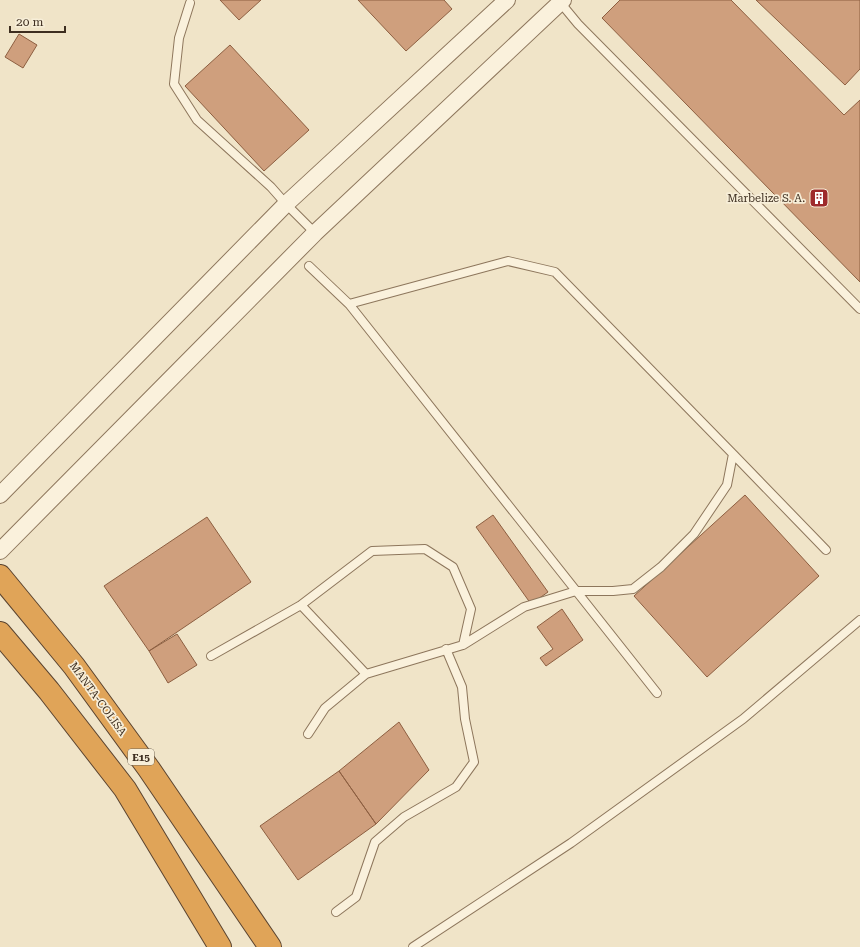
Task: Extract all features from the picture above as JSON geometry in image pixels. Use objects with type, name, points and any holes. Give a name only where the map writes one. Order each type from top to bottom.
[{"type":"highway","name":"MANTA-COLISA","points":[[0,576],[74,666],[149,769],[270,947]]},
{"type":"highway","points":[[0,633],[49,691],[125,788],[220,947]]},
{"type":"street","points":[[0,495],[286,204],[507,0]]},
{"type":"street","points":[[0,551],[316,233],[560,1]]},
{"type":"lane","points":[[560,1],[578,24],[860,309]]},
{"type":"lane","points":[[190,3],[179,38],[174,84],[197,120],[271,187],[316,233]]},
{"type":"lane","points":[[349,304],[508,261],[555,272],[826,550]]},
{"type":"lane","points":[[309,266],[349,304],[657,693]]},
{"type":"lane","points":[[308,734],[325,708],[366,674],[463,645],[524,607],[576,591],[613,591],[633,589],[661,567],[694,534],[727,485],[733,454]]},
{"type":"lane","points":[[211,656],[301,605],[372,551],[425,549],[453,567],[471,609],[463,645]]},
{"type":"lane","points":[[301,605],[366,674]]},
{"type":"lane","points":[[413,947],[571,843],[743,719],[860,620]]},
{"type":"lane","points":[[336,912],[356,897],[375,842],[404,817],[456,787],[474,762],[465,719],[462,687],[446,649]]},
{"type":"building","points":[[220,0],[261,0],[239,20]]},
{"type":"building","points":[[358,0],[444,0],[452,9],[406,51]]},
{"type":"building","name":"Marbelize S. A.","points":[[620,0],[731,0],[844,115],[860,100],[860,282],[602,18]]},
{"type":"building","points":[[756,0],[860,0],[860,69],[845,85]]},
{"type":"building","points":[[19,34],[37,45],[23,68],[5,57]]},
{"type":"building","points":[[230,45],[309,130],[264,171],[185,86]]},
{"type":"building","points":[[745,495],[819,576],[707,677],[634,596]]},
{"type":"building","points":[[493,515],[548,592],[531,604],[476,527]]},
{"type":"building","points":[[207,517],[251,582],[149,651],[104,586]]},
{"type":"building","points":[[562,609],[583,640],[546,666],[540,658],[553,649],[537,627]]},
{"type":"building","points":[[177,634],[197,665],[168,683],[149,651]]},
{"type":"building","points":[[399,722],[429,770],[376,824],[339,771]]},
{"type":"building","points":[[339,771],[376,824],[298,880],[260,826]]},
{"type":"place","name":"Marbelize S. A.","points":[[819,198]]}]
